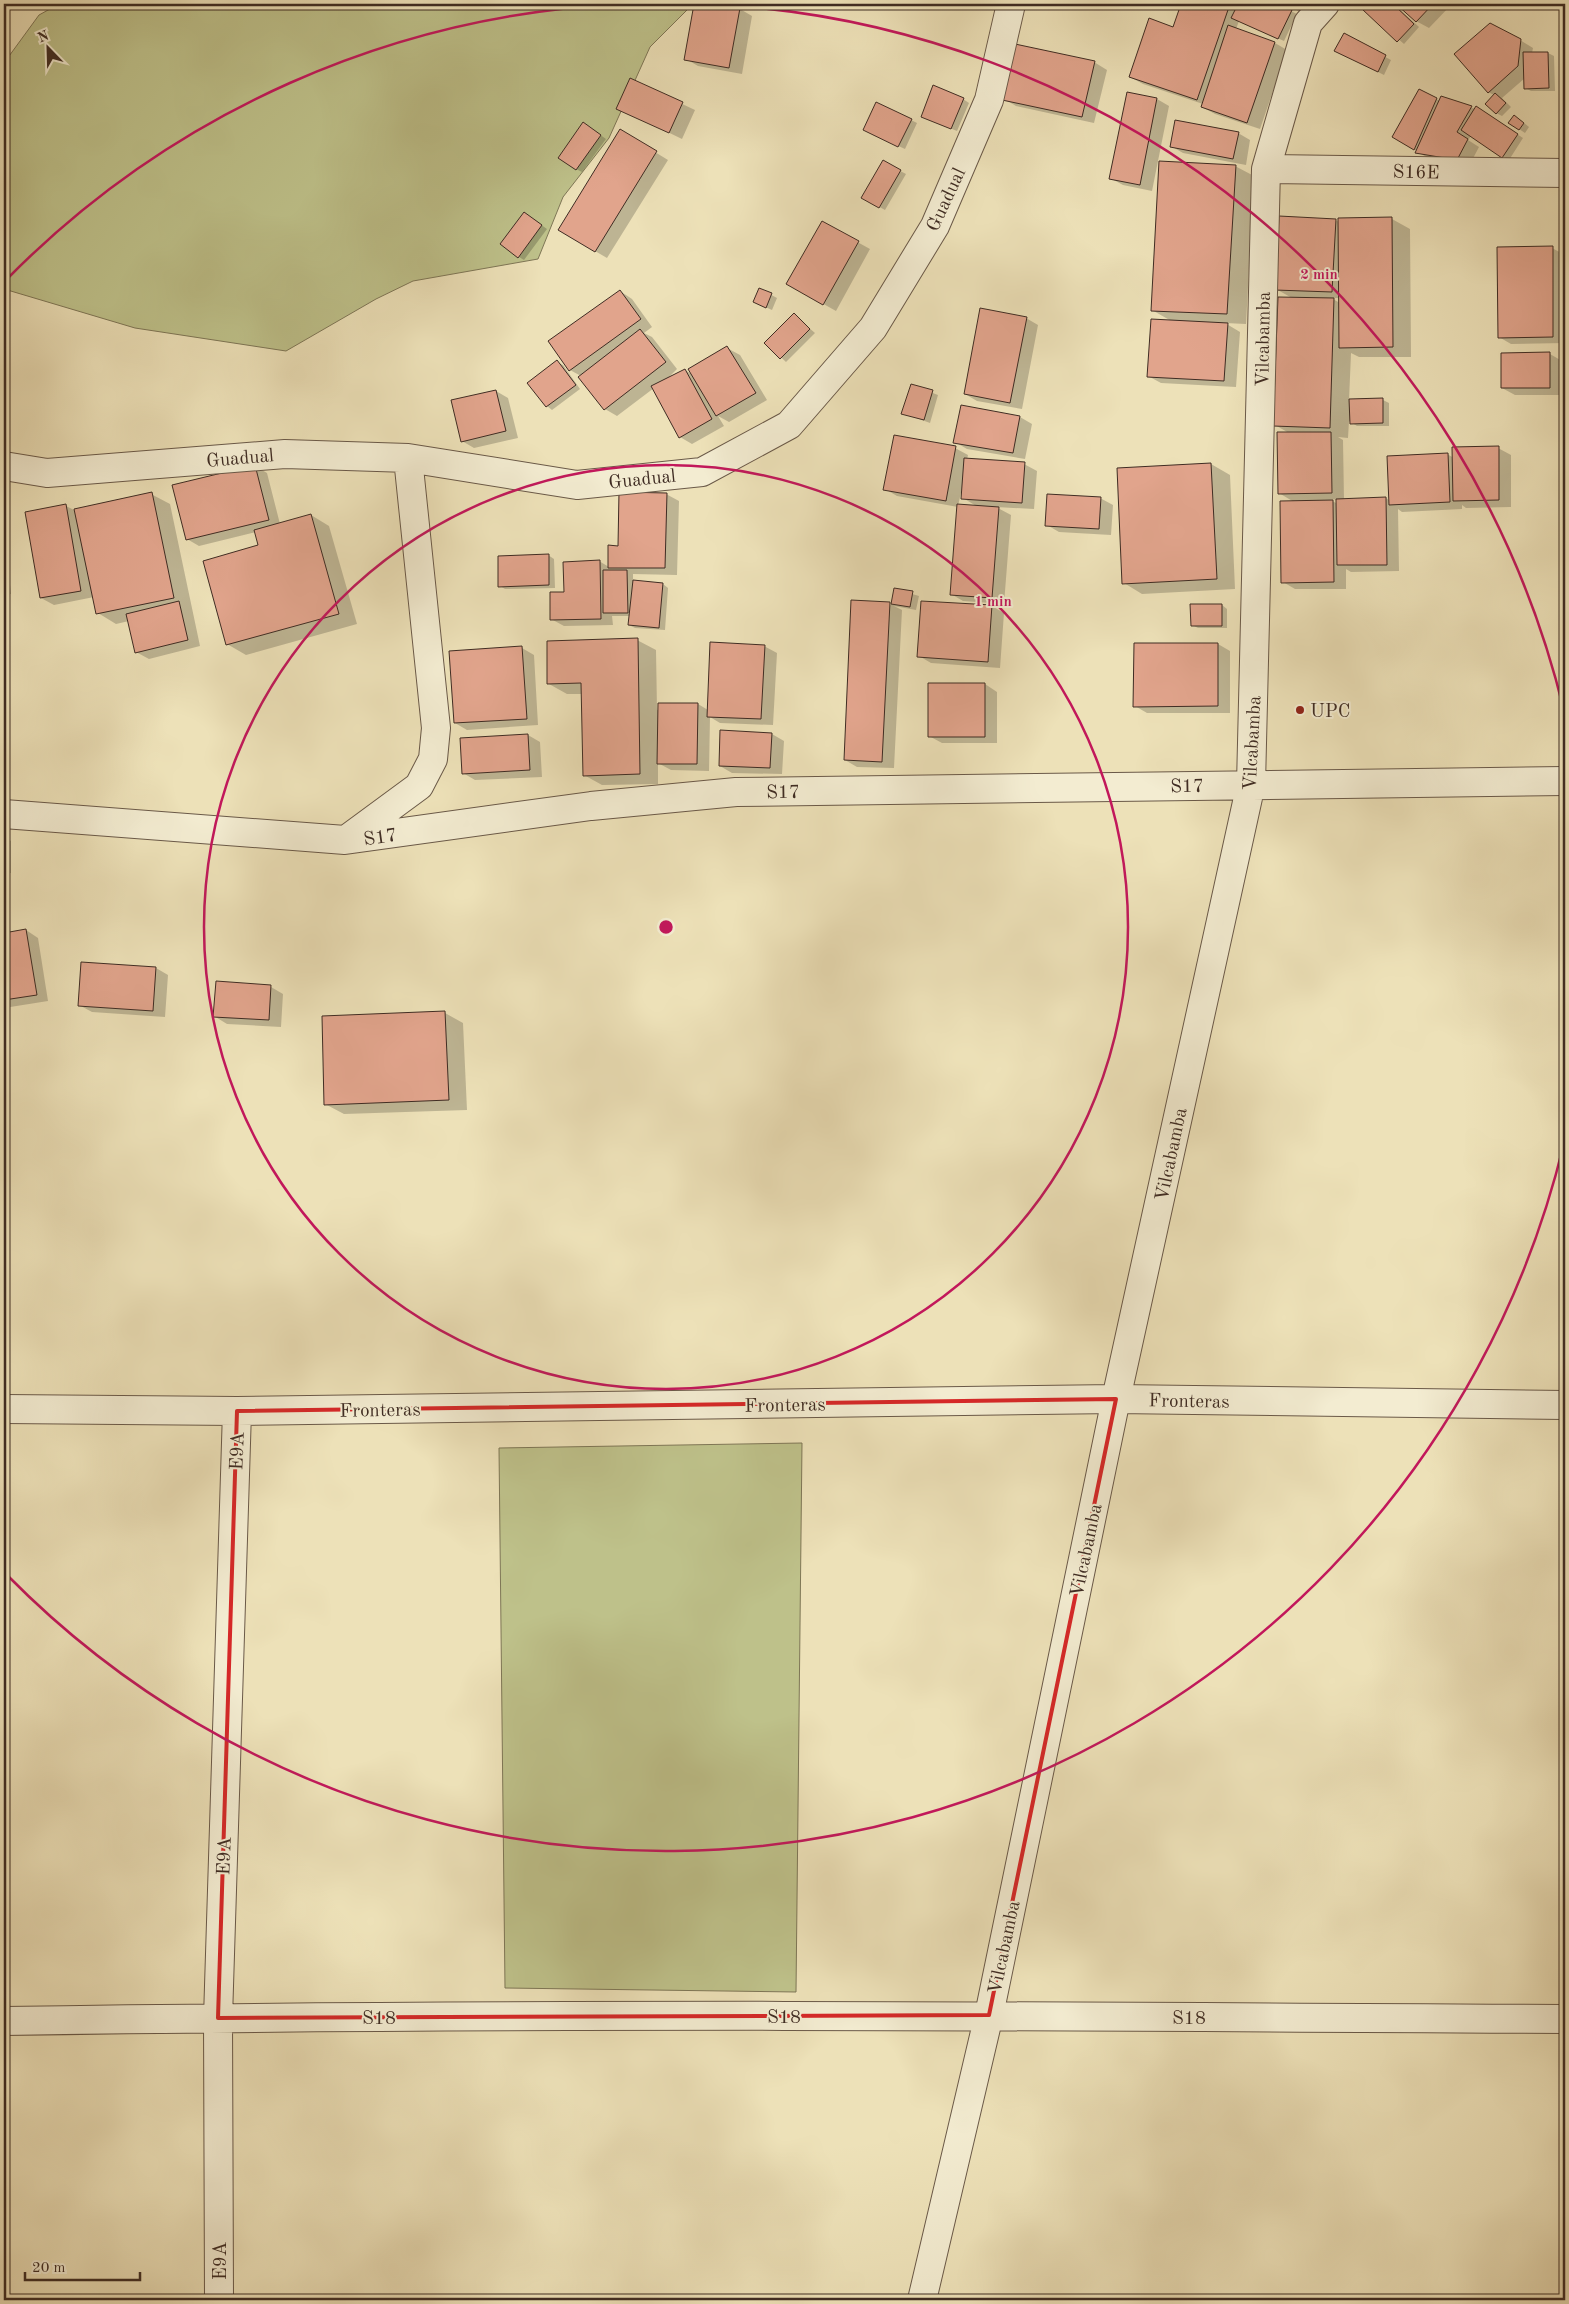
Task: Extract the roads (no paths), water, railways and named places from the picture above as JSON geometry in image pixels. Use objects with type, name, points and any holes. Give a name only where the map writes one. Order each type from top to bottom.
[{"type":"street","name":"Guadual","points":[[4,466],[47,473],[285,454],[408,458],[577,485],[702,472],[789,425],[873,328],[935,226],[989,100],[1011,4]]},
{"type":"street","name":"Vilcabamba","points":[[922,2300],[989,2015],[1116,1399],[1251,784],[1266,169],[1308,23],[1325,4]]},
{"type":"street","name":"S16E","points":[[1266,169],[1565,173]]},
{"type":"street","points":[[345,840],[419,786],[433,759],[436,728],[408,458]]},
{"type":"street","name":"S17","points":[[4,814],[345,840],[591,806],[736,792],[1565,781]]},
{"type":"street","name":"Fronteras","points":[[4,1408],[237,1412],[1116,1399],[1565,1406]]},
{"type":"street","name":"E9A","points":[[220,2300],[218,2018],[237,1412]]},
{"type":"street","name":"S18","points":[[4,2021],[218,2018],[989,2015],[1565,2019]]},
{"type":"place","name":"UPC","points":[[1300,710]]}]
